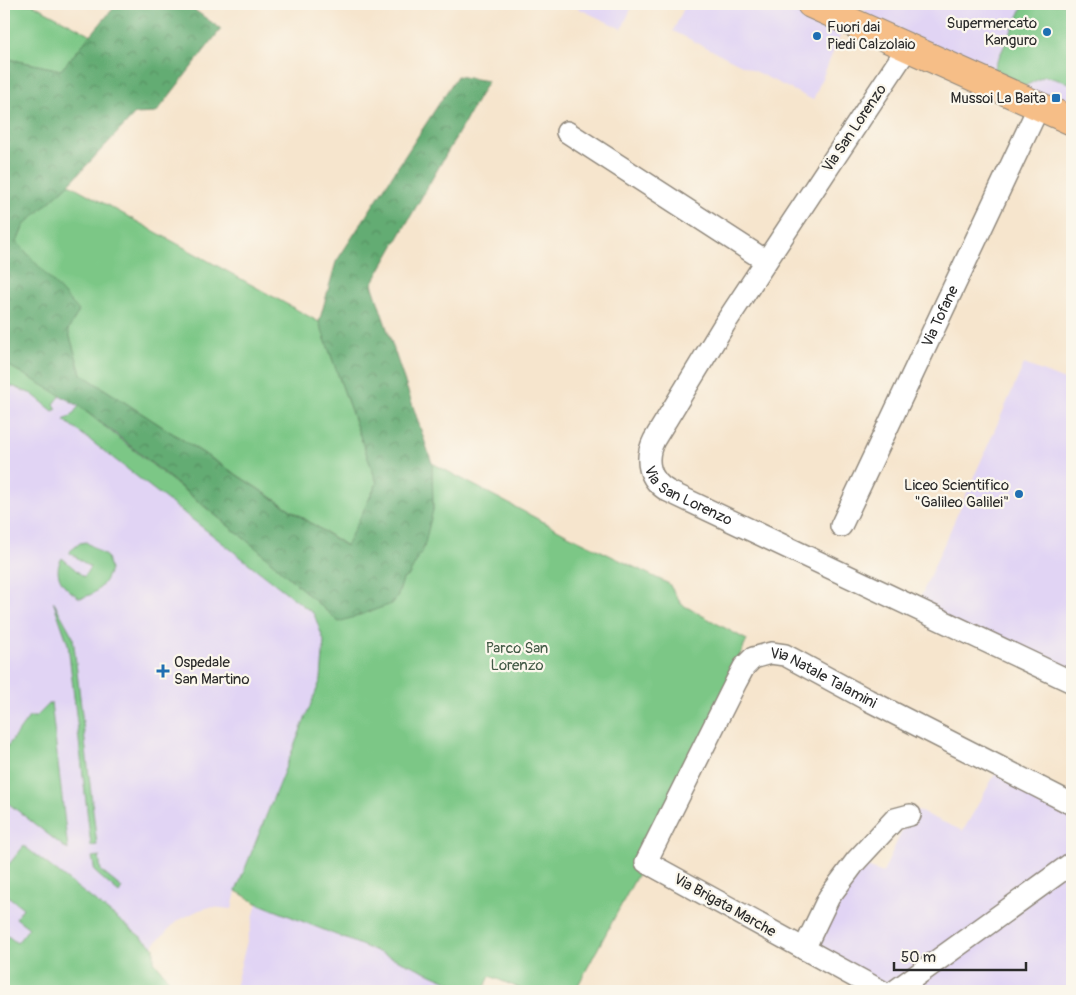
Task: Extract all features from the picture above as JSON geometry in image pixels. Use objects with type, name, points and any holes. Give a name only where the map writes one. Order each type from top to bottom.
[{"type":"main road","points":[[811,4],[1072,121]]},
{"type":"street","name":"Via San Lorenzo","points":[[908,47],[766,261],[654,440],[648,458],[652,478],[658,486],[668,492],[1072,682]]},
{"type":"street","name":"Via Tofane","points":[[841,526],[1039,106]]},
{"type":"street","points":[[567,132],[766,261]]},
{"type":"street","name":"Via Natale Talamini","points":[[646,862],[744,667],[753,658],[771,653],[785,655],[868,700],[1072,804]]},
{"type":"street","points":[[804,949],[829,897],[856,861],[895,819],[910,815]]},
{"type":"street","name":"Via Brigata Marche","points":[[646,862],[881,991]]},
{"type":"street","points":[[895,991],[1072,863]]},
{"type":"shaded area","points":[[569,4],[633,4],[622,29]]},
{"type":"shaded area","points":[[686,4],[799,4],[845,24],[813,100],[673,31]]},
{"type":"shaded area","points":[[868,4],[1072,4],[1072,128],[856,29]]},
{"type":"shaded area","name":"Ospedale San Martino","points":[[4,363],[79,406],[117,435],[320,603],[324,641],[321,679],[236,891],[232,909],[210,907],[199,910],[177,921],[154,944],[154,961],[169,980],[173,991],[4,991]]},
{"type":"shaded area","name":"Liceo Scientifico \"Galileo Galilei\"","points":[[1024,364],[1072,383],[1072,680],[917,605]]},
{"type":"shaded area","points":[[1002,762],[1072,799],[1072,991],[881,991],[804,949],[849,860],[883,873],[912,808],[963,831]]},
{"type":"shaded area","points":[[257,903],[413,966],[470,991],[234,991]]},
{"type":"green space","points":[[4,4],[32,4],[91,35],[61,70],[4,58]]},
{"type":"green space","points":[[117,4],[186,4],[221,29],[156,113],[135,114],[69,184],[24,225],[17,242],[79,311],[68,330],[81,374],[346,546],[377,483],[319,322],[336,262],[457,76],[488,81],[372,284],[432,463],[433,510],[424,547],[409,575],[403,579],[397,598],[392,604],[339,622],[256,548],[117,435],[79,406],[4,363],[4,58],[61,70]]},
{"type":"green space","name":"Supermercato Kanguro","points":[[1024,4],[1072,4],[1072,84],[1045,76],[1005,96],[985,87]]},
{"type":"green space","points":[[69,184],[319,322],[377,483],[347,546],[81,374],[68,330],[17,242],[24,225]]},
{"type":"green space","points":[[4,363],[61,395],[54,404],[57,409],[53,411],[32,394],[4,383]]},
{"type":"green space","name":"Parco San Lorenzo","points":[[79,406],[256,548],[339,622],[397,598],[403,579],[409,575],[433,510],[432,463],[568,535],[669,584],[681,604],[747,640],[646,862],[575,991],[526,991],[490,976],[483,991],[470,991],[257,903],[236,891],[321,679],[324,641],[314,614],[64,420],[71,416]]},
{"type":"green space","points":[[86,542],[107,557],[110,570],[99,589],[91,595],[80,598],[61,581],[58,570],[62,558],[84,577],[90,567],[69,552],[80,543]]},
{"type":"green space","points":[[53,601],[73,637],[97,845],[91,846],[68,644]]},
{"type":"green space","points":[[51,702],[68,850],[4,800],[4,751],[29,717],[36,717]]},
{"type":"green space","points":[[24,846],[154,947],[154,961],[169,980],[173,991],[4,991],[4,933],[17,943],[29,928],[16,918],[23,908],[4,893],[4,870]]},
{"type":"green space","points":[[99,856],[101,871],[122,888],[119,893],[95,872],[92,857]]},
{"type":"place","name":"Supermercato Kanguro","points":[[1047,32]]},
{"type":"place","name":"Fuori dai Piedi Calzolaio","points":[[817,36]]},
{"type":"place","name":"Mussoi La Baita","points":[[1056,98]]},
{"type":"place","name":"Liceo Scientifico \"Galileo Galilei\"","points":[[1019,494]]},
{"type":"place","name":"Ospedale San Martino","points":[[163,671]]}]
